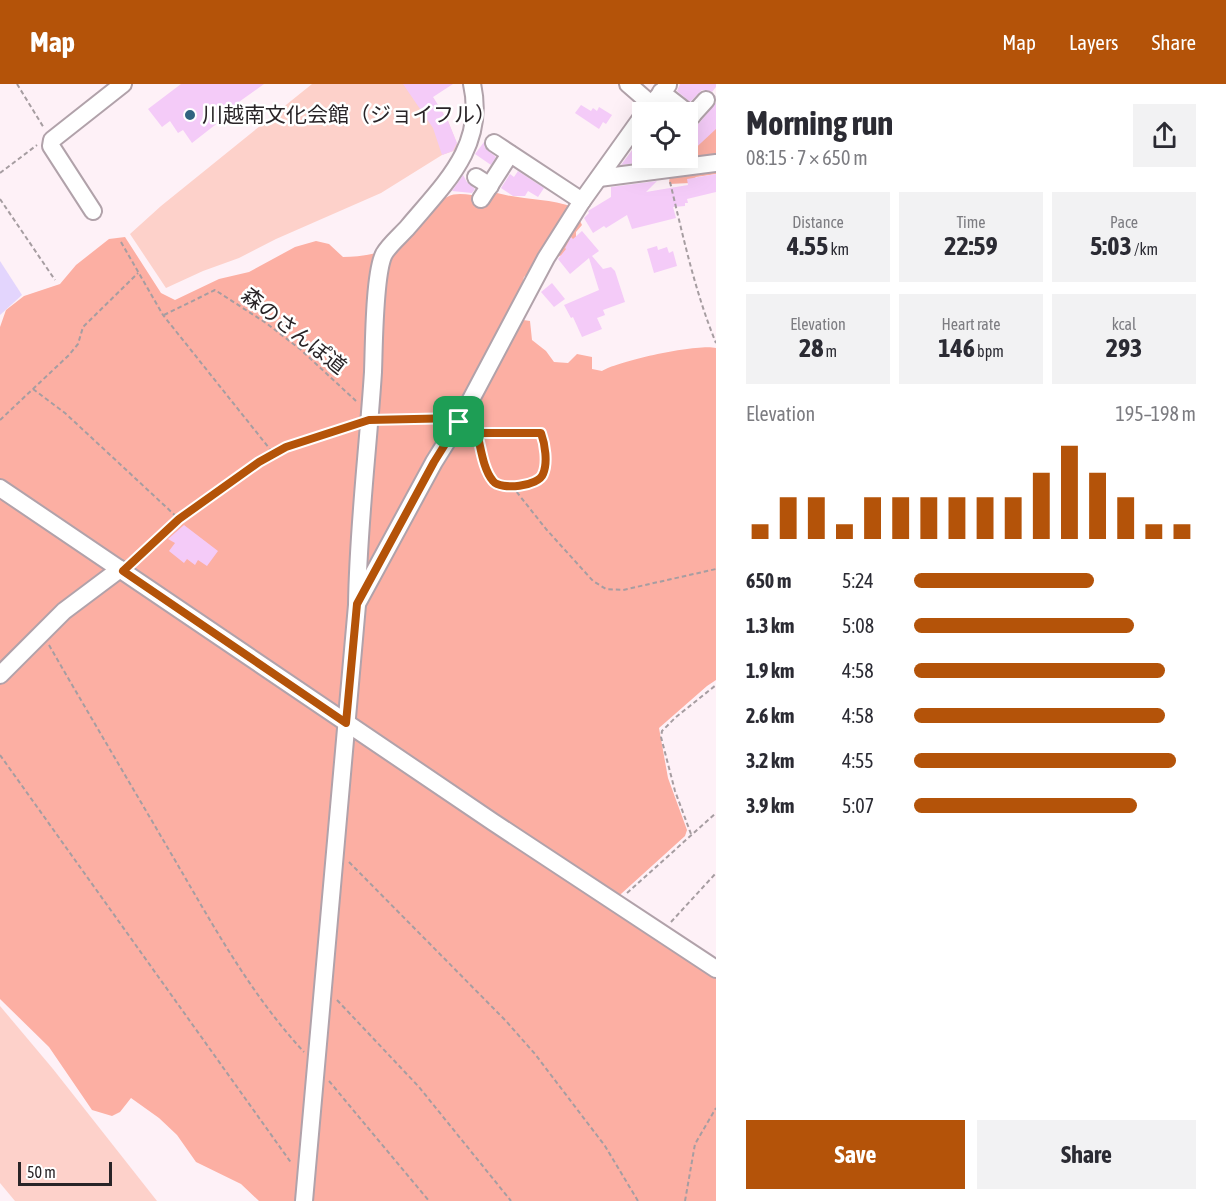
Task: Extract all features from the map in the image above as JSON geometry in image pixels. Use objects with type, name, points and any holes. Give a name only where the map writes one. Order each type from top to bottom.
[{"type":"street","points":[[93,211],[51,146],[50,138],[123,84]]},
{"type":"street","points":[[304,1201],[357,604],[358,543],[378,279],[384,255],[445,182],[466,149],[474,129],[476,104],[472,84]]},
{"type":"street","points":[[628,84],[654,102]]},
{"type":"street","points":[[698,109],[706,100]]},
{"type":"street","points":[[357,604],[546,258],[582,201],[632,132]]},
{"type":"street","points":[[494,143],[582,201]]},
{"type":"street","points":[[482,187],[510,154]]},
{"type":"street","points":[[599,178],[716,163]]},
{"type":"street","points":[[0,488],[346,723],[716,969]]},
{"type":"street","points":[[0,675],[64,611],[121,570]]},
{"type":"path","points":[[0,173],[50,138],[16,84]]},
{"type":"path","points":[[667,171],[679,223],[716,343]]},
{"type":"path","points":[[0,199],[55,280]]},
{"type":"path","points":[[120,242],[163,315],[273,453]]},
{"type":"path","points":[[0,420],[78,344],[83,327],[138,272]]},
{"type":"path","name":"森のさんぽ道","points":[[163,315],[215,290],[266,323],[300,350],[369,417]]},
{"type":"path","points":[[33,389],[65,413],[179,519]]},
{"type":"path","points":[[121,570],[179,519],[273,453],[369,417],[459,420],[477,433],[541,433],[544,443],[544,474],[538,480],[513,486],[497,485],[487,470],[477,433]]},
{"type":"path","points":[[513,486],[546,529],[593,581],[606,589],[623,590],[716,569]]},
{"type":"path","points":[[42,633],[201,905],[261,1000],[285,1032],[317,1066],[429,1201]]},
{"type":"path","points":[[691,834],[675,790],[662,731],[716,685]]},
{"type":"path","points":[[0,755],[292,1164]]},
{"type":"path","points":[[616,903],[716,813]]},
{"type":"path","points":[[335,850],[506,1021],[535,1054],[605,1146],[638,1201]]},
{"type":"path","points":[[662,933],[716,873]]},
{"type":"path","points":[[323,988],[419,1087],[511,1201]]},
{"type":"path","points":[[685,1201],[695,1144],[716,1108]]},
{"type":"shaded area","points":[[312,84],[424,84],[448,121],[459,149],[442,155],[381,193],[276,239],[239,258],[166,288],[130,234],[161,206]]},
{"type":"shaded area","points":[[716,124],[716,174],[696,177],[690,183],[669,184],[670,172],[674,168],[698,168],[698,142]]},
{"type":"shaded area","points":[[497,193],[573,207],[582,225],[576,232],[576,239],[562,255],[538,266],[524,277],[517,305],[510,318],[530,321],[532,340],[546,351],[554,362],[568,363],[577,354],[592,357],[592,369],[602,371],[624,362],[658,354],[693,348],[716,348],[716,680],[659,728],[668,778],[687,830],[685,836],[611,903],[716,972],[716,1201],[259,1201],[241,1184],[196,1162],[177,1135],[159,1118],[131,1098],[120,1112],[112,1116],[92,1110],[49,1047],[0,999],[0,327],[6,310],[24,296],[60,284],[76,265],[109,239],[125,237],[161,293],[175,300],[219,279],[249,272],[295,247],[316,241],[329,244],[343,257],[377,253],[408,237],[435,205],[447,197],[459,194],[485,196]]},
{"type":"shaded area","points":[[0,261],[22,295],[0,315]]},
{"type":"shaded area","points":[[0,1006],[157,1201],[15,1201],[0,1183]]},
{"type":"building","name":"川越南文化会館（ジョイフル）","points":[[181,84],[264,84],[236,104],[238,107],[192,143],[183,130],[178,133],[170,121],[162,127],[148,109]]},
{"type":"building","points":[[403,84],[453,84],[433,97],[448,121],[457,143],[453,151],[442,155],[433,128]]},
{"type":"building","points":[[680,84],[716,84],[712,92],[702,90],[690,102],[677,91]]},
{"type":"building","points":[[716,103],[716,129],[698,146],[698,124]]},
{"type":"building","points":[[581,105],[591,111],[593,108],[597,111],[599,107],[612,115],[606,124],[603,122],[599,129],[575,113]]},
{"type":"building","points":[[484,142],[485,148],[496,157],[491,165],[475,154]]},
{"type":"building","points":[[632,150],[632,164],[621,165]]},
{"type":"building","points":[[518,171],[544,188],[538,197],[528,191],[525,196],[513,196],[501,188],[510,174],[514,177]]},
{"type":"building","points":[[716,174],[716,192],[687,199],[688,203],[685,203],[685,206],[673,207],[676,218],[632,229],[627,215],[593,233],[584,218],[589,213],[588,211],[611,197],[611,187],[657,181],[646,192],[688,185],[687,179]]},
{"type":"building","points":[[463,175],[475,189],[472,193],[452,191]]},
{"type":"building","points":[[582,231],[599,251],[592,256],[603,269],[611,267],[615,271],[625,302],[603,310],[605,315],[597,318],[602,329],[582,337],[573,317],[571,318],[564,305],[599,290],[589,258],[570,274],[558,259],[566,249],[571,237],[573,239]]},
{"type":"building","points":[[657,246],[658,250],[667,247],[669,253],[673,251],[677,266],[654,273],[647,249]]},
{"type":"building","points":[[552,283],[565,299],[554,307],[541,292]]},
{"type":"building","points":[[184,525],[218,551],[207,566],[198,560],[195,565],[187,559],[184,563],[169,551],[175,543],[168,539]]},
{"type":"place","name":"川越南文化会館（ジョイフル）","points":[[190,115]]},
{"type":"route","points":[[459,422],[434,462],[357,604],[346,723],[123,571],[179,519],[273,453],[302,441],[369,420],[459,418],[459,422],[477,433],[487,470],[497,485],[526,484],[538,480],[544,474],[545,456],[541,433],[477,433],[474,430],[459,422]]}]
